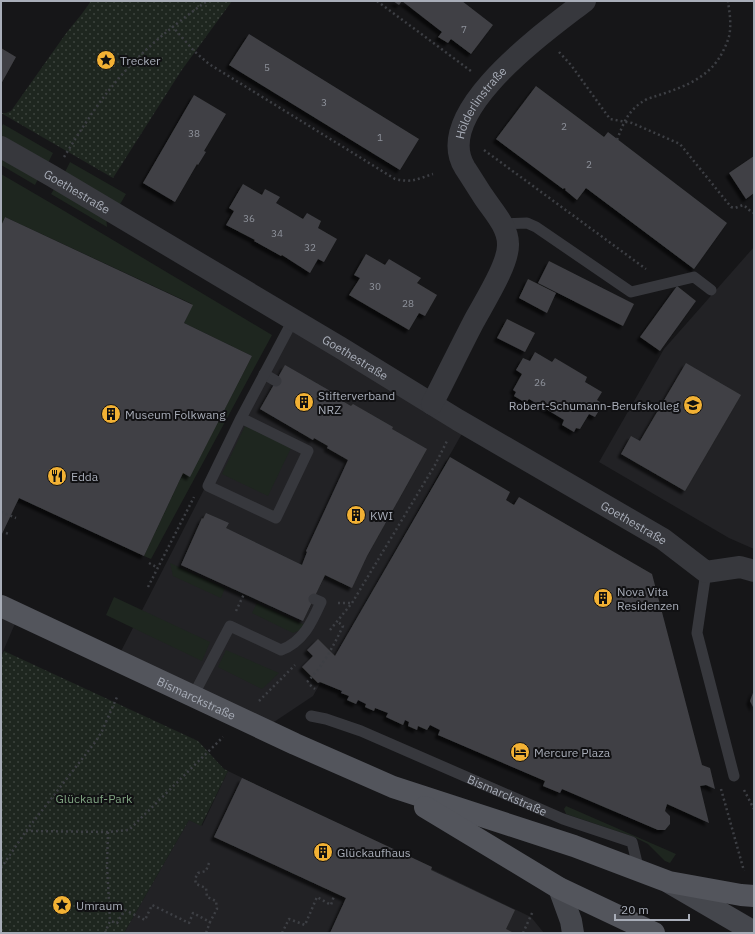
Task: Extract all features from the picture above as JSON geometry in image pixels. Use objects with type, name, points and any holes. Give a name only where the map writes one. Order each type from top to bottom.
[{"type":"main road","name":"Bismarckstraße","points":[[1,606],[193,696],[393,787],[574,846],[669,882],[754,932]]},
{"type":"main road","name":"Bismarckstraße","points":[[393,787],[559,888],[654,933]]},
{"type":"main road","points":[[669,882],[754,896]]},
{"type":"main road","points":[[559,888],[571,921],[573,933]]},
{"type":"street","name":"Hölderlinstraße","points":[[432,404],[503,265],[508,244],[502,224],[461,162],[459,148],[460,136],[468,114],[482,91],[510,62],[585,1]]},
{"type":"street","name":"Goethestraße","points":[[1,147],[340,348],[458,420],[663,539],[706,572]]},
{"type":"street","points":[[706,572],[740,567],[754,571]]},
{"type":"lane","points":[[502,224],[527,223],[536,227],[632,292],[694,277],[711,290]]},
{"type":"lane","points":[[241,418],[308,451],[276,518],[208,486],[241,418],[293,320]]},
{"type":"lane","points":[[264,374],[276,381]]},
{"type":"lane","points":[[706,572],[697,633],[734,776]]},
{"type":"lane","points":[[193,696],[230,626],[281,650],[296,642],[310,626],[321,602],[314,599]]},
{"type":"lane","name":"Bismarckstraße","points":[[311,716],[326,719],[361,731],[563,819],[632,842],[638,871]]},
{"type":"path","points":[[52,176],[86,123],[122,75],[145,50],[172,26],[207,1]]},
{"type":"path","points":[[377,1],[474,73]]},
{"type":"path","points":[[617,140],[624,122],[631,111],[641,103],[647,99],[692,83],[711,69],[718,60],[727,42],[730,29],[728,1]]},
{"type":"path","points":[[172,26],[194,51],[209,64],[395,179],[407,182],[419,180],[433,174]]},
{"type":"path","points":[[542,35],[571,65],[610,119],[632,123],[680,144],[732,207],[735,208],[743,205],[749,212],[754,213]]},
{"type":"path","points":[[483,149],[666,284]]},
{"type":"path","points":[[307,682],[315,674],[331,651],[343,626],[337,622],[352,603],[435,465],[458,420]]},
{"type":"path","points":[[148,587],[197,492],[208,486]]},
{"type":"path","points":[[1,512],[16,518]]},
{"type":"path","points":[[149,564],[158,568]]},
{"type":"path","points":[[237,608],[244,594]]},
{"type":"path","points":[[256,704],[300,660]]},
{"type":"path","points":[[312,671],[315,674]]},
{"type":"path","points":[[310,685],[315,688]]},
{"type":"path","points":[[1,868],[26,831],[96,741],[117,697]]},
{"type":"path","points":[[26,831],[108,832],[129,830],[228,732]]},
{"type":"path","points":[[734,776],[718,780],[745,873]]},
{"type":"path","points":[[105,933],[110,921],[106,866],[108,832]]},
{"type":"path","points":[[205,933],[217,909],[216,901],[207,897],[206,888],[196,884],[195,879],[198,873],[206,871],[209,863]]},
{"type":"path","points":[[282,933],[289,919],[305,925],[317,898],[331,905],[334,896]]},
{"type":"path","points":[[110,921],[117,923],[125,910],[145,920],[152,905],[189,922],[193,913],[210,922]]},
{"type":"path","points":[[523,933],[533,911]]},
{"type":"shaded area","name":"Robert-Schumann-Berufskolleg","points":[[754,247],[754,549],[729,538],[599,462],[664,349]]},
{"type":"shaded area","points":[[288,326],[464,430],[313,696],[265,728],[117,659]]},
{"type":"shaded area","points":[[1,611],[17,619],[1,656]]},
{"type":"shaded area","points":[[228,771],[531,917],[544,933],[124,933],[189,820],[202,826]]},
{"type":"green space","points":[[91,1],[232,1],[181,71],[113,178],[1,113],[11,111]]},
{"type":"green space","points":[[3,124],[53,153],[47,165],[1,138],[1,128]]},
{"type":"green space","points":[[1,155],[39,177],[35,185],[1,165]]},
{"type":"green space","points":[[70,162],[126,194],[119,206],[64,174]]},
{"type":"green space","points":[[1,174],[272,335],[151,559],[144,556],[183,473],[190,476],[252,356],[184,323],[192,304],[5,217],[1,226]]},
{"type":"green space","points":[[56,186],[106,216],[107,227],[51,194]]},
{"type":"green space","points":[[245,426],[291,448],[268,496],[222,474]]},
{"type":"green space","points":[[170,563],[225,588],[221,598],[173,576]]},
{"type":"green space","points":[[114,597],[210,642],[202,661],[106,615]]},
{"type":"green space","points":[[257,603],[305,625],[293,633],[252,613]]},
{"type":"green space","points":[[226,650],[279,673],[262,689],[218,667]]},
{"type":"green space","name":"Glückauf-Park","points":[[4,651],[198,741],[224,769],[228,771],[201,826],[189,820],[124,933],[1,933],[1,656]]},
{"type":"green space","points":[[566,806],[676,854],[670,863],[665,861],[648,844],[634,837],[566,814],[564,809]]},
{"type":"building","points":[[393,1],[402,1],[399,5]]},
{"type":"building","points":[[402,1],[462,1],[493,25],[471,54],[451,39],[448,43],[438,37],[442,32]]},
{"type":"building","points":[[249,34],[419,139],[400,170],[229,65]]},
{"type":"building","points":[[1,48],[16,57],[1,84]]},
{"type":"building","points":[[536,86],[604,137],[608,132],[727,223],[694,269],[586,188],[577,200],[565,190],[566,189],[563,189],[496,139]]},
{"type":"building","points":[[194,95],[226,114],[204,151],[206,152],[198,165],[197,164],[175,202],[143,183]]},
{"type":"building","points":[[754,156],[754,193],[746,199],[729,173]]},
{"type":"building","points":[[243,184],[262,195],[265,189],[280,197],[276,203],[303,219],[307,213],[321,221],[318,228],[337,239],[324,262],[318,259],[310,273],[282,255],[281,256],[226,225],[234,211],[229,208]]},
{"type":"building","name":"Museum Folkwang","points":[[5,217],[193,305],[184,323],[252,356],[190,477],[183,473],[144,556],[19,498],[1,536],[1,226]]},
{"type":"building","points":[[366,254],[385,265],[389,259],[421,278],[417,283],[437,295],[425,316],[419,313],[409,330],[349,295],[360,278],[354,275]]},
{"type":"building","points":[[549,261],[634,304],[623,326],[538,283]]},
{"type":"building","points":[[528,279],[556,293],[547,313],[519,298]]},
{"type":"building","points":[[677,286],[696,301],[660,351],[640,337]]},
{"type":"building","points":[[507,319],[535,333],[525,352],[497,338]]},
{"type":"building","points":[[535,352],[552,362],[555,358],[587,377],[585,382],[602,392],[597,400],[603,404],[595,417],[589,414],[580,429],[576,428],[574,432],[562,425],[564,420],[546,409],[529,399],[526,403],[514,396],[516,392],[513,390],[522,374],[516,370],[523,358],[530,361]]},
{"type":"building","points":[[686,363],[741,395],[685,491],[621,454],[631,436],[640,441]]},
{"type":"building","name":"KWI","points":[[285,365],[339,396],[337,398],[351,406],[353,404],[427,449],[367,556],[352,588],[325,575],[303,621],[181,565],[202,518],[203,519],[206,513],[229,523],[226,528],[302,565],[307,552],[306,551],[348,460],[327,448],[328,446],[314,438],[313,440],[260,409]]},
{"type":"building","points":[[450,457],[510,492],[506,500],[514,505],[519,497],[652,574],[702,765],[710,768],[715,789],[706,785],[700,786],[709,823],[667,804],[665,811],[670,816],[670,824],[665,830],[658,830],[562,789],[560,793],[543,786],[545,781],[438,735],[440,730],[430,725],[427,730],[418,726],[417,730],[408,726],[409,722],[405,720],[403,725],[386,717],[388,713],[375,708],[374,711],[365,707],[366,704],[358,700],[356,704],[347,700],[349,696],[341,693],[342,691],[320,682],[318,683],[302,667],[313,656],[307,650],[318,639],[335,656]]},
{"type":"building","points":[[754,690],[754,709],[750,701]]},
{"type":"building","name":"Glückaufhaus","points":[[242,778],[432,867],[431,870],[515,910],[506,929],[514,933],[330,933],[346,898],[214,837]]},
{"type":"place","name":"Trecker","points":[[106,60]]},
{"type":"place","name":"Stifterverband NRZ","points":[[304,402]]},
{"type":"place","name":"Robert-Schumann-Berufskolleg","points":[[693,405]]},
{"type":"place","name":"Museum Folkwang","points":[[111,414]]},
{"type":"place","name":"Edda","points":[[57,476]]},
{"type":"place","name":"KWI","points":[[356,515]]},
{"type":"place","name":"Nova Vita Residenzen","points":[[603,598]]},
{"type":"place","name":"Mercure Plaza","points":[[520,752]]},
{"type":"place","name":"Glückaufhaus","points":[[323,852]]},
{"type":"place","name":"Umraum","points":[[62,905]]}]
